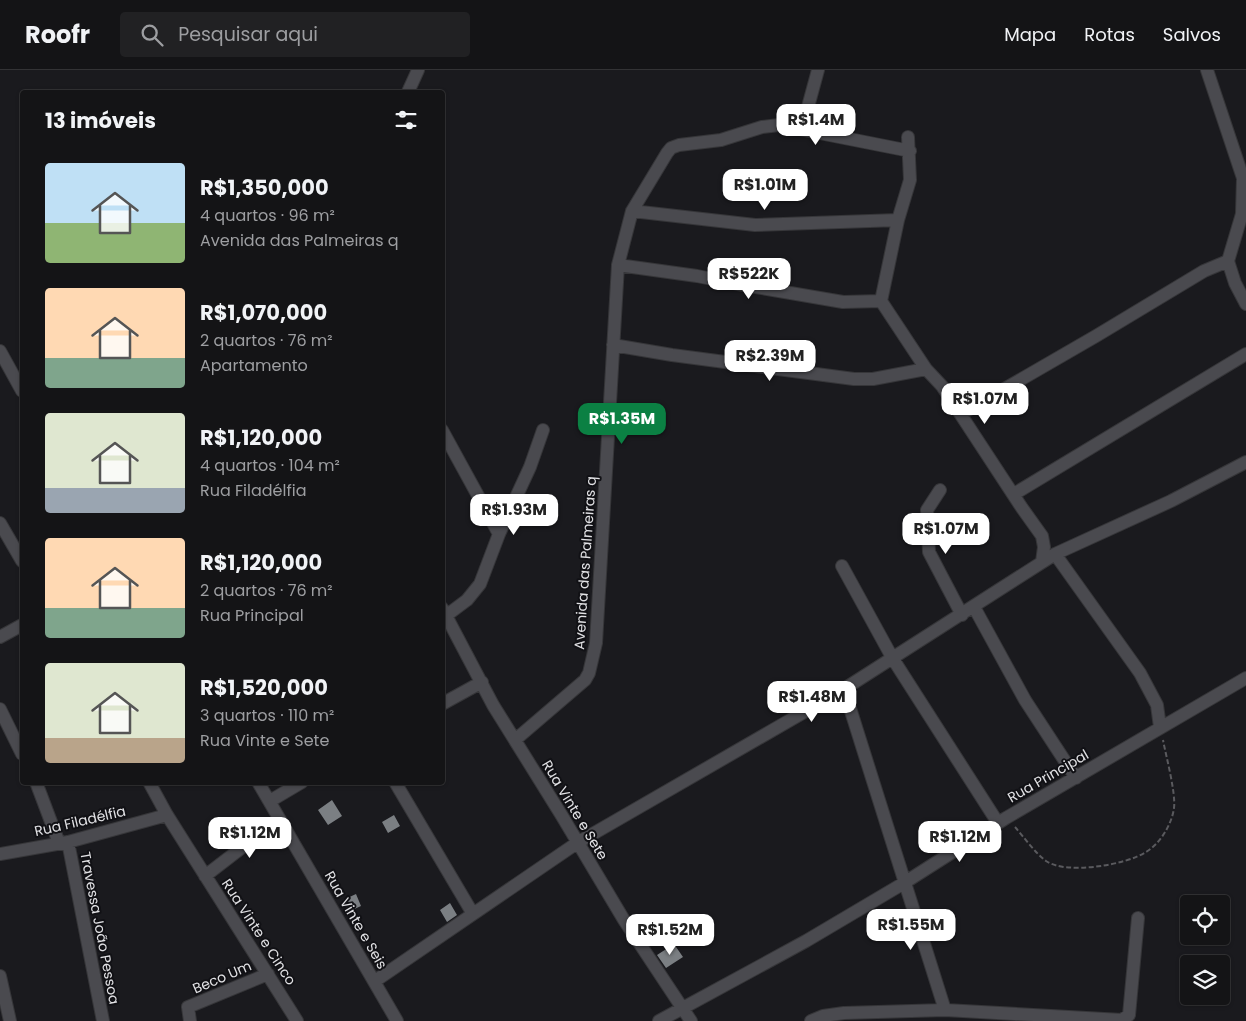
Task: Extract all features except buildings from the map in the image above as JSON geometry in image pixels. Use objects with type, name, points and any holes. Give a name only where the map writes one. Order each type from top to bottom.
[{"type":"street","points":[[409,90],[418,70]]},
{"type":"street","points":[[802,129],[818,70]]},
{"type":"street","points":[[1207,70],[1243,178],[1242,214],[1228,261],[1235,282],[1246,304]]},
{"type":"street","name":"Avenida das Palmeiras q","points":[[515,740],[584,680],[590,668],[596,643],[618,265],[632,211],[671,148],[679,145],[721,140],[762,127],[779,125],[910,151]]},
{"type":"street","points":[[908,137],[910,180],[898,220],[881,301],[926,369],[942,386],[1042,536],[1044,547],[1042,562]]},
{"type":"street","points":[[632,211],[754,225],[898,220]]},
{"type":"street","points":[[961,414],[1204,271],[1228,261]]},
{"type":"street","points":[[618,265],[697,276],[843,302],[881,301]]},
{"type":"street","points":[[613,345],[672,355],[854,379],[872,379],[926,369]]},
{"type":"street","points":[[0,351],[20,387]]},
{"type":"street","points":[[1014,494],[1246,354]]},
{"type":"street","points":[[445,611],[475,592],[530,467],[544,430]]},
{"type":"street","points":[[445,435],[500,534]]},
{"type":"street","points":[[375,982],[577,843],[893,659],[1055,554],[1170,501],[1246,462]]},
{"type":"street","points":[[940,490],[927,510],[929,552],[962,614]]},
{"type":"street","points":[[0,523],[20,558]]},
{"type":"street","points":[[1055,554],[1140,673],[1156,705],[1160,727]]},
{"type":"street","points":[[842,566],[893,659],[1002,820]]},
{"type":"street","points":[[974,607],[1025,700],[1076,778]]},
{"type":"street","name":"Rua Vinte e Sete","points":[[445,611],[493,705],[624,920],[691,1021]]},
{"type":"street","points":[[0,637],[20,626]]},
{"type":"street","name":"Rua Principal","points":[[659,1021],[774,959],[904,883],[1002,820],[1246,678]]},
{"type":"street","points":[[445,702],[482,682]]},
{"type":"street","points":[[844,688],[945,1010]]},
{"type":"street","points":[[0,709],[20,750]]},
{"type":"street","name":"Travessa João Pessoa","points":[[37,785],[64,843],[103,1021]]},
{"type":"street","name":"Rua Vinte e Cinco","points":[[151,785],[167,815],[297,1021]]},
{"type":"street","name":"Rua Vinte e Seis","points":[[260,785],[397,1021]]},
{"type":"street","points":[[270,801],[297,785]]},
{"type":"street","points":[[397,785],[473,914]]},
{"type":"street","name":"Rua Filadélfia","points":[[0,854],[64,843],[167,815]]},
{"type":"street","points":[[205,876],[280,820]]},
{"type":"street","points":[[811,1021],[823,1016],[844,1012],[945,1010],[1031,1014],[1056,1019],[1124,1019],[1129,1015],[1138,918]]},
{"type":"street","name":"Beco Um","points":[[190,1021],[188,1007],[268,974]]},
{"type":"street","points":[[0,976],[10,1021]]},
{"type":"path","points":[[1002,820],[1046,861],[1060,866],[1089,868],[1114,864],[1146,852],[1158,841],[1167,828],[1174,807],[1171,776],[1160,727]]}]
